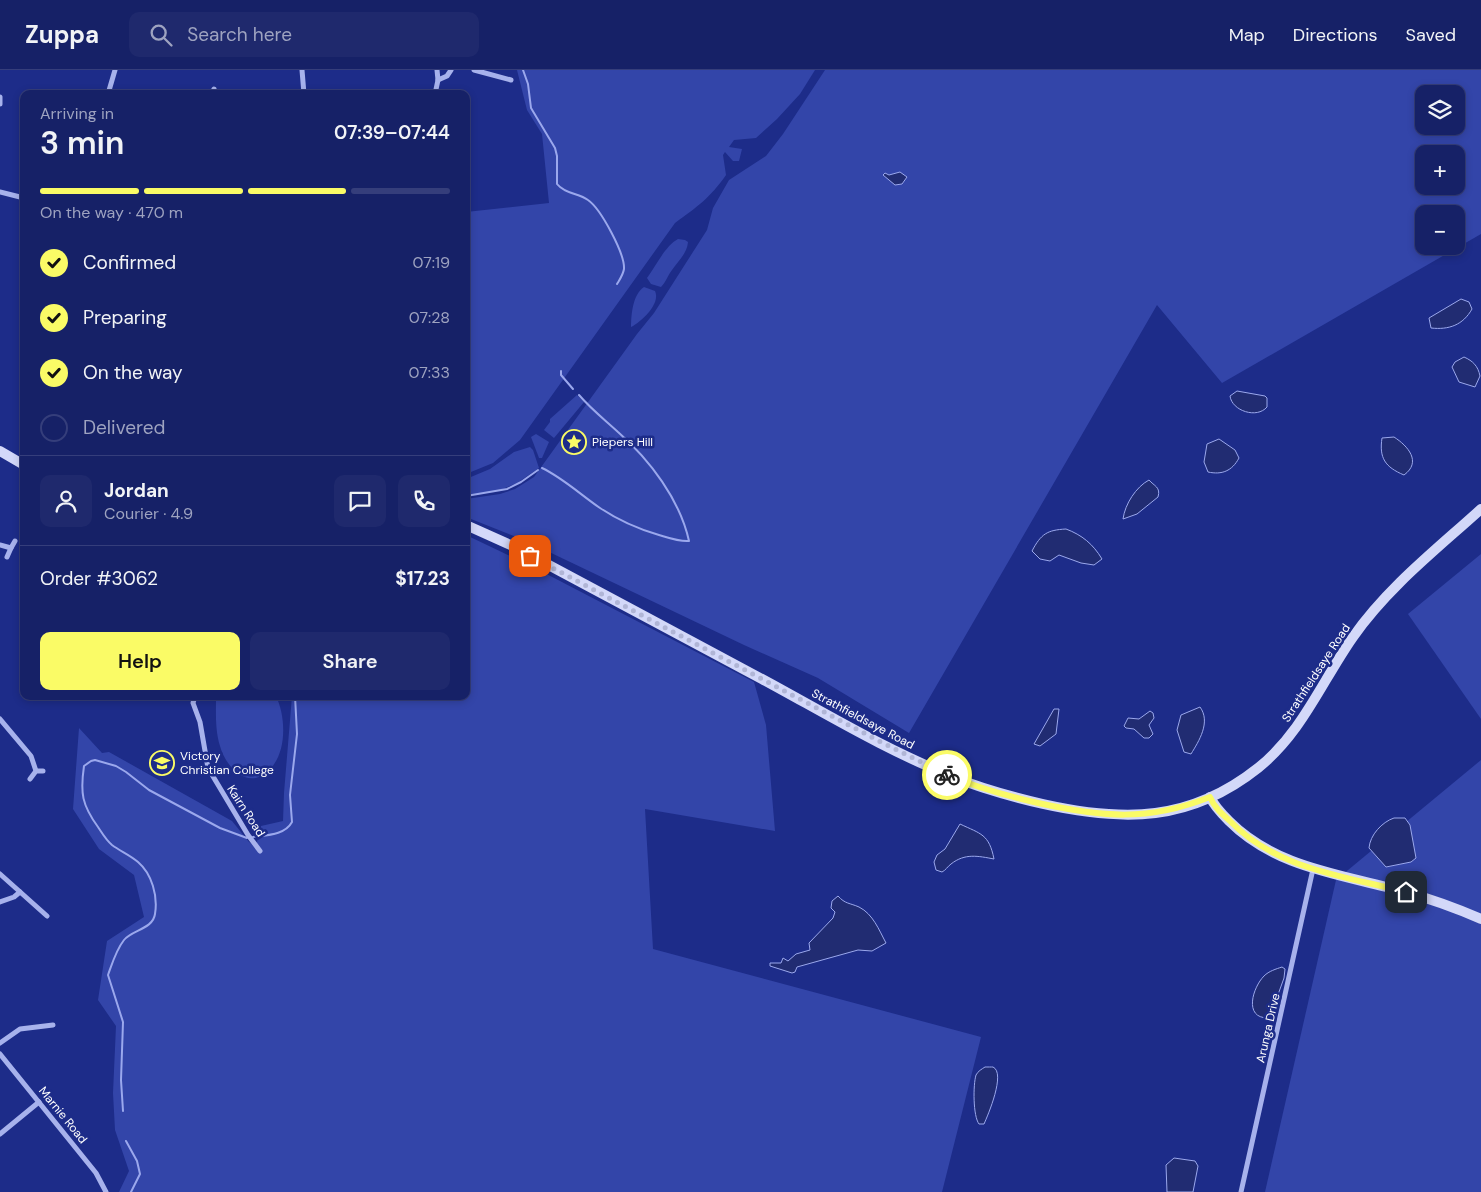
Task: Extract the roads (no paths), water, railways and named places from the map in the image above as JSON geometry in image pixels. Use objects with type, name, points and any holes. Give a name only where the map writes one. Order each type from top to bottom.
[{"type":"main road","points":[[0,450],[20,458]]},
{"type":"main road","points":[[0,450],[20,462]]},
{"type":"main road","name":"Strathfieldsaye Road","points":[[470,527],[515,547],[893,749],[940,772],[1026,800],[1070,810],[1128,816],[1188,806],[1210,797],[1248,775],[1279,749],[1299,725],[1353,637],[1374,610],[1402,580],[1481,509]]},
{"type":"main road","points":[[1210,797],[1229,820],[1255,842],[1286,860],[1313,869],[1406,892],[1481,918]]},
{"type":"street","points":[[109,90],[114,70]]},
{"type":"street","points":[[302,70],[304,90]]},
{"type":"street","points":[[436,90],[438,80],[437,70]]},
{"type":"street","points":[[438,80],[447,76],[451,70]]},
{"type":"street","points":[[474,70],[510,80]]},
{"type":"street","points":[[0,97],[0,104]]},
{"type":"street","points":[[0,192],[20,197]]},
{"type":"street","points":[[7,557],[15,541]]},
{"type":"street","points":[[0,545],[11,548]]},
{"type":"street","name":"Kairn Road","points":[[194,700],[208,768],[248,835],[260,851]]},
{"type":"street","points":[[0,719],[30,756],[36,771]]},
{"type":"street","points":[[36,771],[44,771]]},
{"type":"street","points":[[30,779],[36,771]]},
{"type":"street","name":"Arunga Drive","points":[[1241,1192],[1313,869]]},
{"type":"street","points":[[0,874],[47,916]]},
{"type":"street","points":[[0,902],[14,897],[20,892]]},
{"type":"street","points":[[0,1043],[20,1029],[53,1025]]},
{"type":"street","name":"Marnie Road","points":[[0,1054],[96,1173],[106,1192]]},
{"type":"street","points":[[0,1134],[40,1102]]},
{"type":"waterway","points":[[523,70],[528,84],[531,108],[555,148],[557,156],[557,184],[564,190],[588,200],[593,205],[605,222],[621,253],[624,269],[617,284]]},
{"type":"waterway","points":[[561,371],[561,375],[573,389]]},
{"type":"waterway","points":[[542,468],[565,482],[600,508],[621,520],[643,530],[678,540],[689,541],[679,511],[652,468],[630,443],[579,395]]},
{"type":"waterway","points":[[470,495],[507,489],[538,470]]},
{"type":"waterway","points":[[253,837],[280,832],[285,830],[292,822],[290,795],[297,734],[295,700]]},
{"type":"waterway","points":[[123,1111],[121,1080],[123,1022],[108,975],[116,953],[124,940],[146,926],[153,919],[156,900],[153,886],[143,867],[110,843],[88,812],[82,791],[84,766],[95,760],[116,766],[149,790],[220,828],[247,838]]},
{"type":"waterway","points":[[126,1141],[137,1161],[140,1174],[131,1192]]},
{"type":"place","name":"Piepers Hill","points":[[574,442]]},
{"type":"place","name":"Victory Christian College","points":[[162,763]]}]
